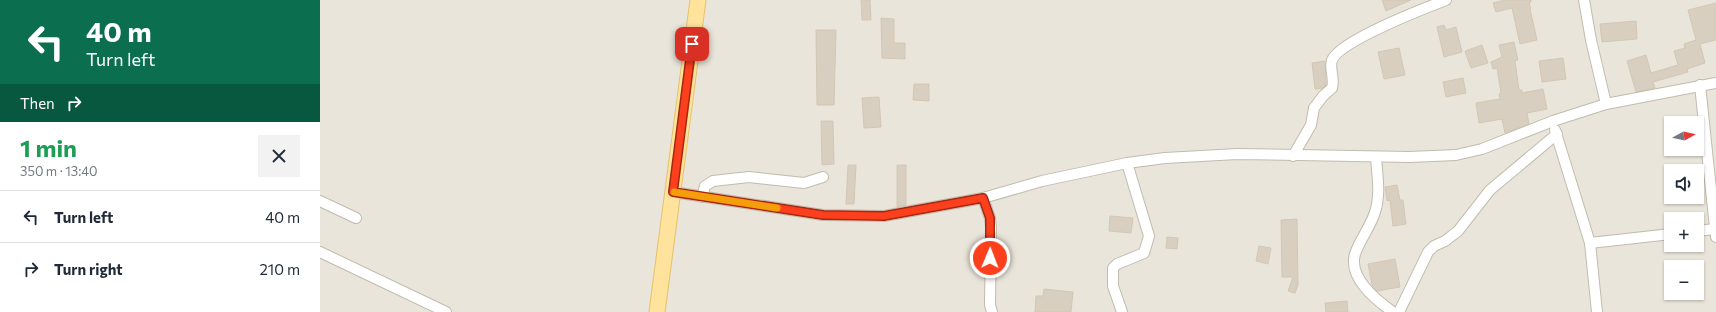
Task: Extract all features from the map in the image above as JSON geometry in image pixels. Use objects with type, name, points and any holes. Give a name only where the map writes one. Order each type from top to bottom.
[{"type":"main road","points":[[657,312],[698,0]]},
{"type":"street","points":[[1293,156],[1311,125],[1314,108],[1323,96],[1332,88],[1332,63],[1335,57],[1352,42],[1365,35],[1446,0]]},
{"type":"street","points":[[1584,0],[1591,40],[1606,104]]},
{"type":"street","points":[[673,192],[823,215],[884,216],[983,198],[1042,181],[1127,163],[1165,158],[1237,154],[1409,157],[1456,155],[1503,142],[1553,121],[1606,104],[1716,83]]},
{"type":"street","points":[[1700,85],[1716,233],[1704,232]]},
{"type":"street","points":[[1553,121],[1590,243],[1596,312]]},
{"type":"street","points":[[1400,312],[1428,252],[1434,246],[1445,242],[1458,231],[1490,190],[1557,134]]},
{"type":"street","points":[[1376,156],[1378,202],[1375,214],[1355,254],[1354,263],[1356,273],[1370,295],[1393,312]]},
{"type":"street","points":[[1122,312],[1113,286],[1113,268],[1117,264],[1144,253],[1149,236],[1127,163]]},
{"type":"street","points":[[702,197],[705,186],[713,181],[749,177],[804,183],[823,177]]},
{"type":"street","points":[[983,198],[990,218],[991,227],[990,305],[992,312]]},
{"type":"street","points":[[320,201],[356,218]]},
{"type":"street","points":[[1590,243],[1664,235]]},
{"type":"street","points":[[320,252],[446,312]]},
{"type":"shaded area","points":[[320,0],[1716,0],[1716,312],[320,312]]},
{"type":"building","points":[[861,0],[870,0],[871,20],[862,20]]},
{"type":"building","points":[[1382,0],[1411,0],[1386,11]]},
{"type":"building","points":[[1505,0],[1531,0],[1529,3],[1537,40],[1520,44],[1512,8],[1496,12],[1493,3]]},
{"type":"building","points":[[1716,3],[1716,40],[1700,44],[1705,63],[1687,69],[1688,72],[1653,82],[1655,88],[1636,92],[1627,61],[1646,55],[1651,73],[1678,65],[1674,51],[1685,48],[1684,44],[1696,40],[1688,10]]},
{"type":"building","points":[[881,18],[894,19],[894,43],[905,43],[905,59],[882,58]]},
{"type":"building","points":[[1636,21],[1637,39],[1602,42],[1600,24]]},
{"type":"building","points":[[1444,25],[1446,30],[1456,27],[1462,52],[1444,57],[1437,27]]},
{"type":"building","points":[[816,30],[836,30],[834,105],[817,105]]},
{"type":"building","points":[[1514,42],[1518,60],[1515,61],[1519,90],[1522,90],[1522,93],[1543,89],[1547,109],[1527,113],[1529,124],[1505,133],[1502,119],[1479,123],[1476,103],[1500,99],[1499,94],[1501,93],[1497,68],[1493,69],[1491,62],[1502,57],[1499,45]]},
{"type":"building","points":[[1482,45],[1488,63],[1471,68],[1465,51]]},
{"type":"building","points":[[1399,48],[1405,75],[1384,79],[1378,52]]},
{"type":"building","points":[[1563,58],[1566,79],[1542,82],[1539,61]]},
{"type":"building","points":[[1325,61],[1326,85],[1323,88],[1315,89],[1312,63]]},
{"type":"building","points":[[1463,78],[1466,93],[1446,97],[1443,82]]},
{"type":"building","points":[[914,84],[929,84],[929,101],[913,100]]},
{"type":"building","points":[[879,97],[881,127],[864,128],[862,98]]},
{"type":"building","points":[[821,121],[833,121],[834,164],[822,165]]},
{"type":"building","points":[[848,165],[856,165],[854,204],[846,204]]},
{"type":"building","points":[[897,165],[906,165],[906,205],[897,207]]},
{"type":"building","points":[[1397,185],[1400,200],[1403,200],[1406,224],[1393,226],[1390,200],[1387,201],[1385,187]]},
{"type":"building","points":[[1110,216],[1133,218],[1131,233],[1109,231]]},
{"type":"building","points":[[1297,219],[1298,285],[1295,293],[1288,291],[1293,277],[1282,277],[1281,220]]},
{"type":"building","points":[[1167,237],[1178,238],[1177,249],[1166,248]]},
{"type":"building","points":[[1259,246],[1271,248],[1268,264],[1256,261]]},
{"type":"building","points":[[1395,259],[1400,287],[1377,291],[1372,285],[1368,264]]},
{"type":"building","points":[[1044,289],[1073,292],[1071,312],[1035,312],[1036,296],[1043,296]]},
{"type":"building","points":[[1347,301],[1348,312],[1326,312],[1325,303]]},
{"type":"slow traffic","points":[[674,192],[777,208]]},
{"type":"route","points":[[692,44],[673,192],[823,215],[884,216],[983,198],[990,218],[990,258]]}]
